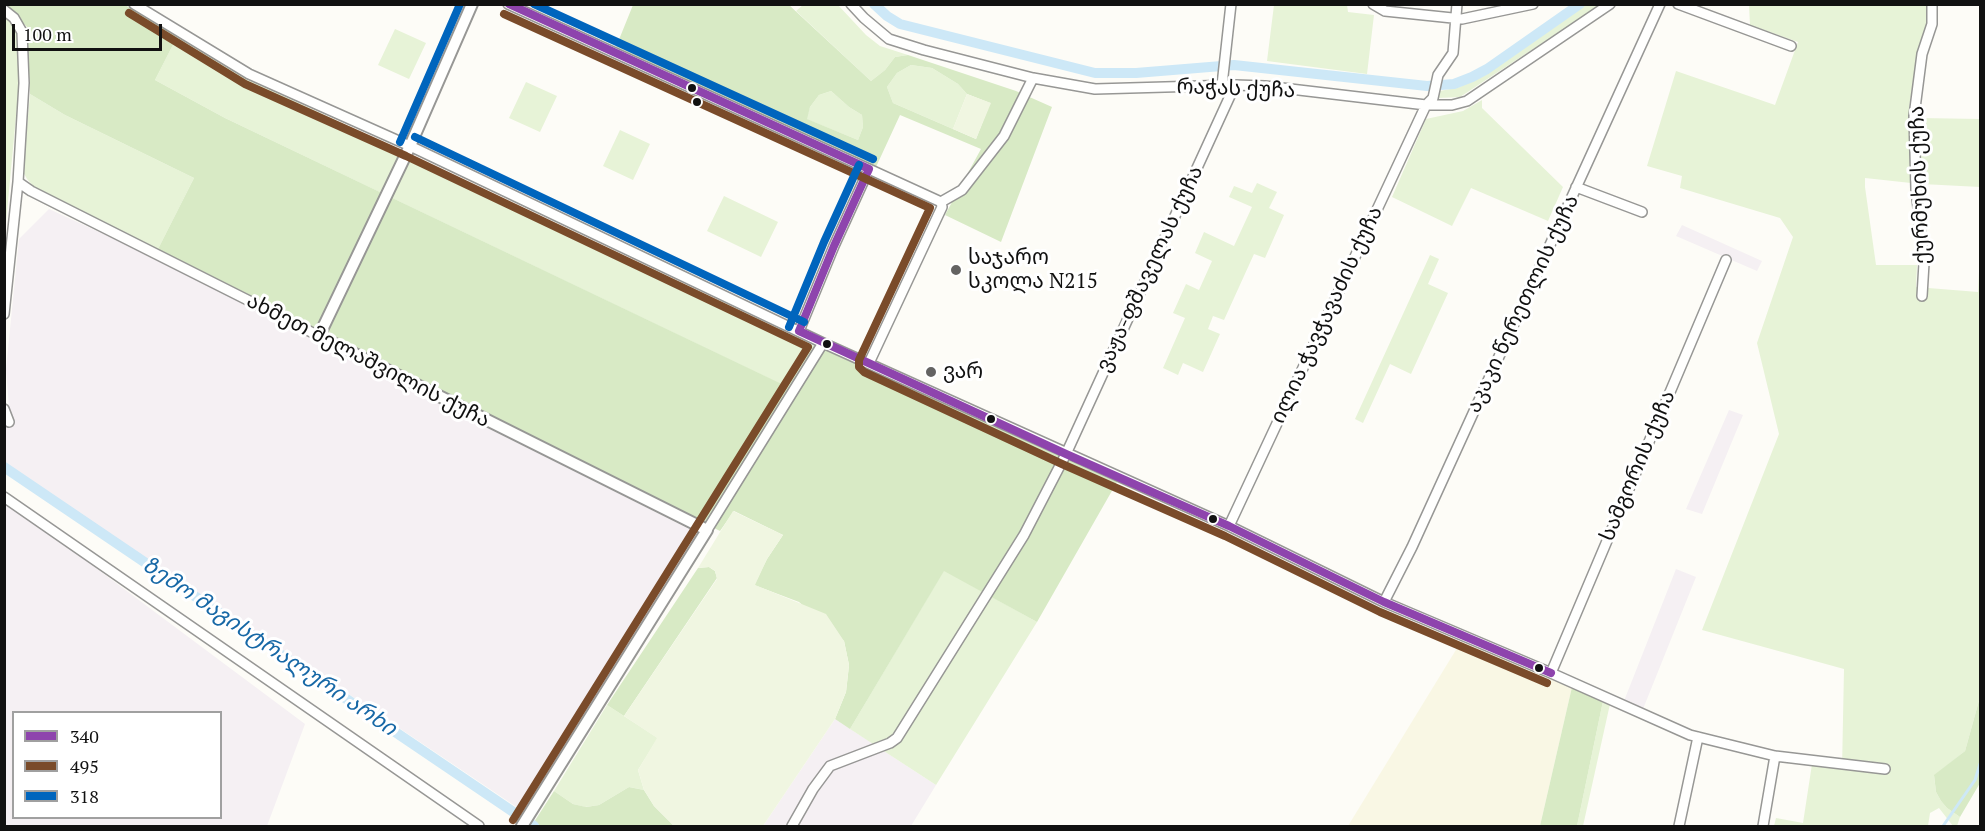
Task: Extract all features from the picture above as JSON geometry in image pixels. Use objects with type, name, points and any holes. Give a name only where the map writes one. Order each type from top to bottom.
[{"type":"street","points":[[134,4],[249,74],[410,146],[824,343],[1229,526],[1384,602],[1698,737],[1775,756],[1885,770]]},
{"type":"street","points":[[319,336],[410,146],[472,4]]},
{"type":"street","points":[[508,4],[941,202]]},
{"type":"street","name":"რაჭას ქუჩა","points":[[851,4],[889,39],[1034,78],[1095,89],[1265,86],[1452,105],[1467,101],[1610,4]]},
{"type":"street","points":[[1222,85],[1231,4]]},
{"type":"street","points":[[1373,4],[1385,11],[1456,19],[1533,4]]},
{"type":"street","name":"ილია ჭავჭავაძის ქუჩა","points":[[1229,526],[1255,466],[1430,102],[1438,75],[1453,53],[1457,4]]},
{"type":"street","name":"აკაკი წერეთლის ქუჩა","points":[[1384,602],[1412,547],[1660,4]]},
{"type":"street","points":[[1678,4],[1791,46]]},
{"type":"street","name":"ქურმუხის ქუჩა","points":[[1922,296],[1924,263],[1916,189],[1914,116],[1922,54],[1932,24],[1932,4]]},
{"type":"street","points":[[4,10],[14,18],[22,32],[24,83],[18,182],[4,314]]},
{"type":"street","points":[[941,202],[962,190],[1004,136],[1034,78]]},
{"type":"street","name":"ვაჟა-ფშაველას ქუჩა","points":[[792,826],[813,789],[830,766],[890,743],[897,738],[1024,535],[1066,454],[1235,85]]},
{"type":"street","points":[[800,331],[834,246],[869,169]]},
{"type":"street","name":"ახმეთ მელაშვილის ქუჩა","points":[[18,182],[31,191],[706,530]]},
{"type":"street","points":[[1576,187],[1642,212]]},
{"type":"street","points":[[869,363],[942,207],[941,202]]},
{"type":"street","name":"სამგორის ქუჩა","points":[[1551,672],[1726,260]]},
{"type":"street","points":[[522,826],[824,343]]},
{"type":"street","points":[[4,409],[9,422]]},
{"type":"street","points":[[4,497],[479,826]]},
{"type":"street","points":[[1679,826],[1698,737]]},
{"type":"street","points":[[1763,826],[1775,756]]},
{"type":"shaded area","points":[[49,209],[136,249],[693,531],[692,540],[524,812],[5,463],[5,425],[9,407],[6,369],[19,239]]},
{"type":"shaded area","points":[[1682,225],[1762,261],[1757,271],[1676,236]]},
{"type":"shaded area","points":[[1729,410],[1743,415],[1702,514],[1686,509]]},
{"type":"shaded area","points":[[4,503],[45,530],[305,724],[267,826],[5,826]]},
{"type":"shaded area","points":[[1676,569],[1696,577],[1643,709],[1624,701]]},
{"type":"shaded area","points":[[1462,640],[1572,687],[1540,826],[1348,826]]},
{"type":"shaded area","points":[[835,719],[936,785],[911,826],[763,826]]},
{"type":"green space","points":[[5,5],[125,5],[178,35],[155,80],[225,118],[788,387],[814,345],[1117,482],[1037,622],[944,571],[850,729],[835,719],[846,692],[849,665],[844,641],[799,602],[754,585],[783,535],[734,511],[720,531],[158,249],[194,178],[65,115],[30,94],[27,27]]},
{"type":"green space","points":[[633,5],[789,5],[871,81],[885,70],[895,57],[908,55],[1016,91],[1052,107],[1001,242],[945,215],[981,149],[900,115],[876,167],[616,47]],"holes":[[[911,65],[932,68],[958,84],[967,94],[990,103],[976,139],[893,103],[887,87],[897,73]],[[831,91],[862,115],[863,127],[858,140],[807,119],[810,107],[819,95]]]},
{"type":"green space","points":[[803,5],[838,5],[866,35],[880,46],[908,55],[895,57],[885,70],[871,81],[796,11]]},
{"type":"green space","points":[[1274,5],[1347,5],[1348,12],[1374,15],[1367,74],[1267,61]]},
{"type":"green space","points":[[1584,5],[1600,5],[1460,97],[1438,98],[1440,91],[1460,87],[1495,68]]},
{"type":"green space","points":[[1749,5],[1928,5],[1927,29],[1917,55],[1909,108],[1911,183],[1865,178],[1865,187],[1876,265],[1917,265],[1916,287],[1978,292],[1980,250],[1980,697],[1965,751],[1934,776],[1936,792],[1941,801],[1960,817],[1957,826],[1953,826],[1939,808],[1930,813],[1928,826],[1774,826],[1776,818],[1803,823],[1812,764],[1842,769],[1844,669],[1702,630],[1779,434],[1757,343],[1793,237],[1780,218],[1680,188],[1682,176],[1647,166],[1676,71],[1775,105],[1798,42],[1750,25]]},
{"type":"green space","points":[[5,15],[19,33],[19,85],[5,233]]},
{"type":"green space","points":[[395,29],[426,43],[409,79],[378,65]]},
{"type":"green space","points":[[178,35],[244,77],[814,345],[789,388],[225,118],[155,80]]},
{"type":"green space","points":[[911,65],[932,68],[958,84],[967,94],[953,129],[893,103],[887,87],[897,73]]},
{"type":"green space","points":[[526,82],[557,96],[540,132],[509,118]]},
{"type":"green space","points":[[831,91],[862,115],[863,127],[858,140],[806,119],[810,107],[819,95]]},
{"type":"green space","points":[[30,94],[65,115],[194,178],[158,249],[35,188],[27,179],[23,172]]},
{"type":"green space","points":[[967,94],[991,103],[976,139],[953,129]]},
{"type":"green space","points":[[1482,100],[1482,108],[1563,187],[1548,221],[1471,188],[1452,226],[1392,197],[1426,119],[1463,111]]},
{"type":"green space","points":[[1920,118],[1980,119],[1980,187],[1922,184]]},
{"type":"green space","points":[[620,130],[650,144],[633,180],[603,166]]},
{"type":"green space","points":[[1257,183],[1277,192],[1269,208],[1284,215],[1265,258],[1254,254],[1224,320],[1213,316],[1208,329],[1220,334],[1203,372],[1183,363],[1178,375],[1163,368],[1185,318],[1173,313],[1186,284],[1199,290],[1212,261],[1195,253],[1204,232],[1234,246],[1252,207],[1229,197],[1234,186],[1252,193]]},
{"type":"green space","points":[[724,196],[778,222],[761,257],[707,231]]},
{"type":"green space","points":[[1430,255],[1439,259],[1428,284],[1448,293],[1411,374],[1390,364],[1363,423],[1355,419]]},
{"type":"green space","points":[[733,511],[783,535],[767,559],[755,585],[826,614],[844,641],[849,665],[846,692],[835,719],[763,826],[674,826],[654,806],[644,790],[638,770],[657,738],[624,716],[717,579],[715,571],[709,567],[698,568]]},
{"type":"green space","points":[[709,567],[715,571],[717,578],[624,716],[607,705],[698,568]]},
{"type":"green space","points":[[944,570],[1037,622],[936,785],[850,729]]},
{"type":"green space","points":[[1572,687],[1603,701],[1577,826],[1540,826]]},
{"type":"green space","points":[[1980,697],[1980,783],[1960,817],[1941,801],[1936,792],[1934,775],[1965,751]]},
{"type":"green space","points":[[1603,701],[1610,704],[1583,826],[1577,826]]},
{"type":"green space","points":[[607,705],[658,738],[638,770],[644,790],[629,787],[599,805],[585,807],[573,804],[554,791]]},
{"type":"green space","points":[[629,787],[644,790],[654,806],[674,826],[541,826],[534,822],[554,791],[573,804],[586,807],[599,805]]},
{"type":"waterway","points":[[874,4],[900,24],[1095,73],[1136,73],[1234,65],[1427,86],[1454,84],[1487,69],[1580,4]]},
{"type":"waterway","name":"ზემო მაგისტრალური არხი","points":[[4,467],[534,826]]},
{"type":"waterway","points":[[1943,826],[1975,780],[1980,764]]},
{"type":"transit line","name":"318","points":[[400,142],[460,4]]},
{"type":"transit line","name":"340","points":[[509,4],[869,169]]},
{"type":"transit line","name":"318","points":[[534,4],[873,159]]},
{"type":"transit line","name":"495","points":[[129,13],[245,84],[406,156],[808,347],[513,820]]},
{"type":"transit line","name":"495","points":[[504,14],[930,208],[859,360],[859,367],[864,372],[1062,464],[1225,536],[1380,612],[1547,683]]},
{"type":"transit line","name":"318","points":[[415,137],[804,322]]},
{"type":"transit line","name":"318","points":[[789,327],[859,165]]},
{"type":"transit line","name":"340","points":[[799,331],[869,169]]},
{"type":"transit line","name":"340","points":[[799,331],[1229,526],[1384,602],[1551,673]]},
{"type":"place","name":"საჯარო სკოლა N215","points":[[956,270]]},
{"type":"place","name":"ვარ","points":[[931,372]]}]
